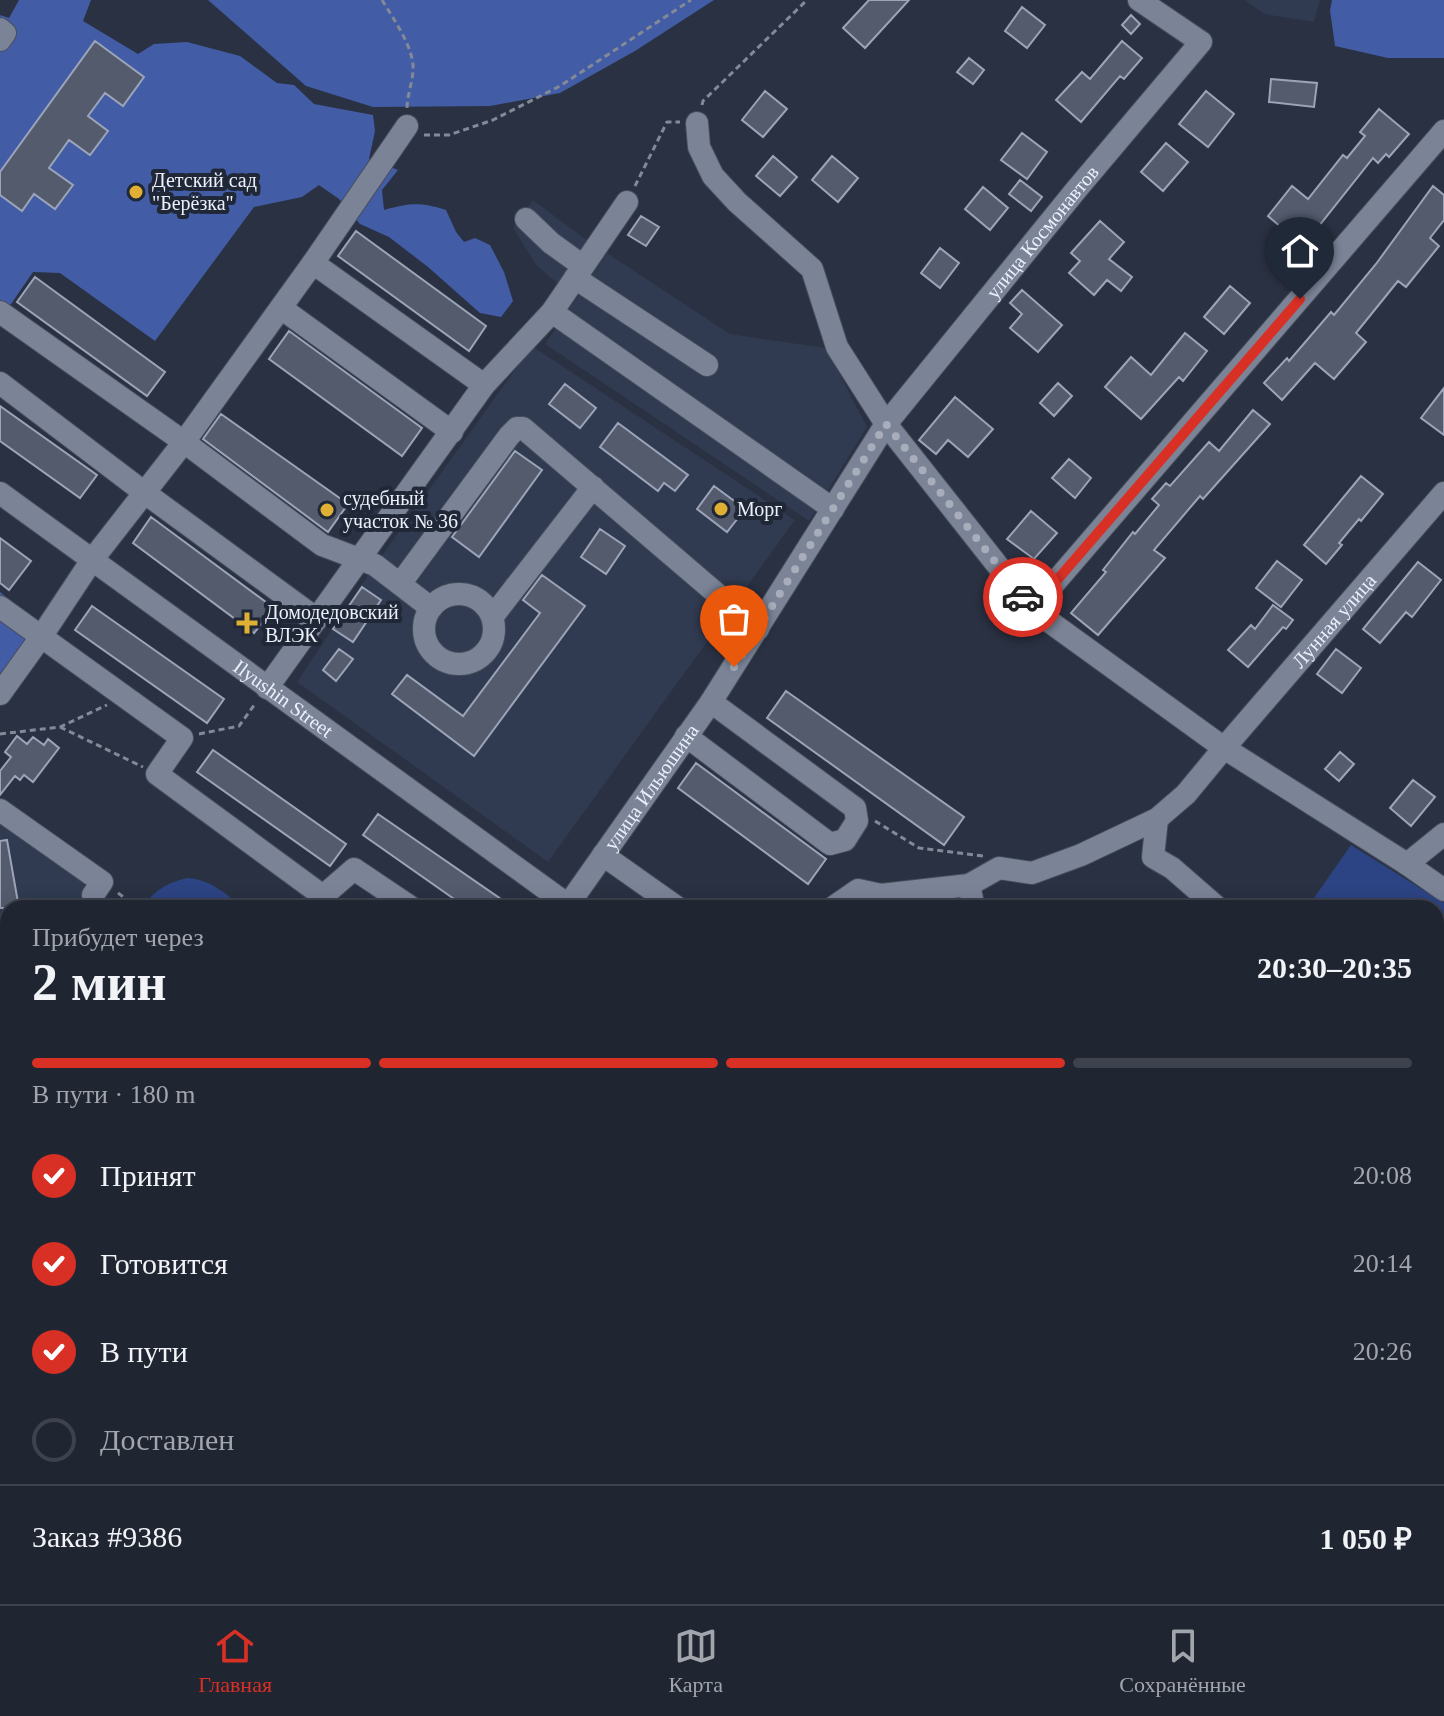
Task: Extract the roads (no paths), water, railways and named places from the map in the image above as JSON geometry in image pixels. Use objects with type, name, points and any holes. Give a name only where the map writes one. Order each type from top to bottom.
[{"type":"street","name":"улица Космонавтов","points":[[886,424],[1201,42],[1139,0]]},
{"type":"street","points":[[0,29],[5,33],[0,40]]},
{"type":"street","points":[[697,123],[699,147],[713,176],[737,202],[812,269],[837,347],[886,424],[1032,609],[1224,748],[1444,890]]},
{"type":"street","points":[[4,679],[41,637],[92,560],[184,442],[407,126]]},
{"type":"street","points":[[1032,609],[1444,131]]},
{"type":"street","points":[[267,688],[484,385],[552,312],[627,202]]},
{"type":"street","points":[[526,219],[579,272],[707,365]]},
{"type":"street","points":[[313,263],[484,385]]},
{"type":"street","points":[[281,308],[452,432]]},
{"type":"street","points":[[552,312],[833,509]]},
{"type":"street","points":[[3,321],[184,442],[322,545],[375,565],[431,608]]},
{"type":"street","points":[[0,383],[317,619]]},
{"type":"street","name":"улица Ильюшина","points":[[571,900],[711,702],[886,424]]},
{"type":"street","points":[[400,584],[509,436],[517,428],[523,428],[758,629]]},
{"type":"street","points":[[493,616],[593,487]]},
{"type":"street","name":"Ilyushin Street","points":[[0,493],[559,900]]},
{"type":"street","name":"Лунная улица","points":[[969,885],[999,868],[1032,873],[1081,855],[1157,819],[1186,794],[1444,493]]},
{"type":"street","points":[[462,593],[483,602],[495,624],[494,640],[487,652],[470,663],[457,665],[442,660],[432,652],[425,639],[426,618],[431,608],[446,596],[462,593]]},
{"type":"street","points":[[0,607],[182,738],[157,774],[323,896],[354,869],[400,900]]},
{"type":"street","points":[[686,736],[830,844],[845,840],[857,821],[855,808],[711,702]]},
{"type":"street","points":[[0,810],[102,882],[93,895],[94,900]]},
{"type":"street","points":[[1157,819],[1153,857],[1172,868],[1209,900]]},
{"type":"street","points":[[1407,864],[1444,834]]},
{"type":"street","points":[[603,855],[667,900]]},
{"type":"street","points":[[844,900],[858,890],[881,895],[969,885],[972,900]]},
{"type":"place","name":"Детский сад \"Берёзка\"","points":[[136,192]]},
{"type":"place","name":"Морг","points":[[721,509]]},
{"type":"place","name":"судебный участок № 36","points":[[327,510]]},
{"type":"place","name":"Домодедовский ВЛЭК","points":[[247,623]]}]
